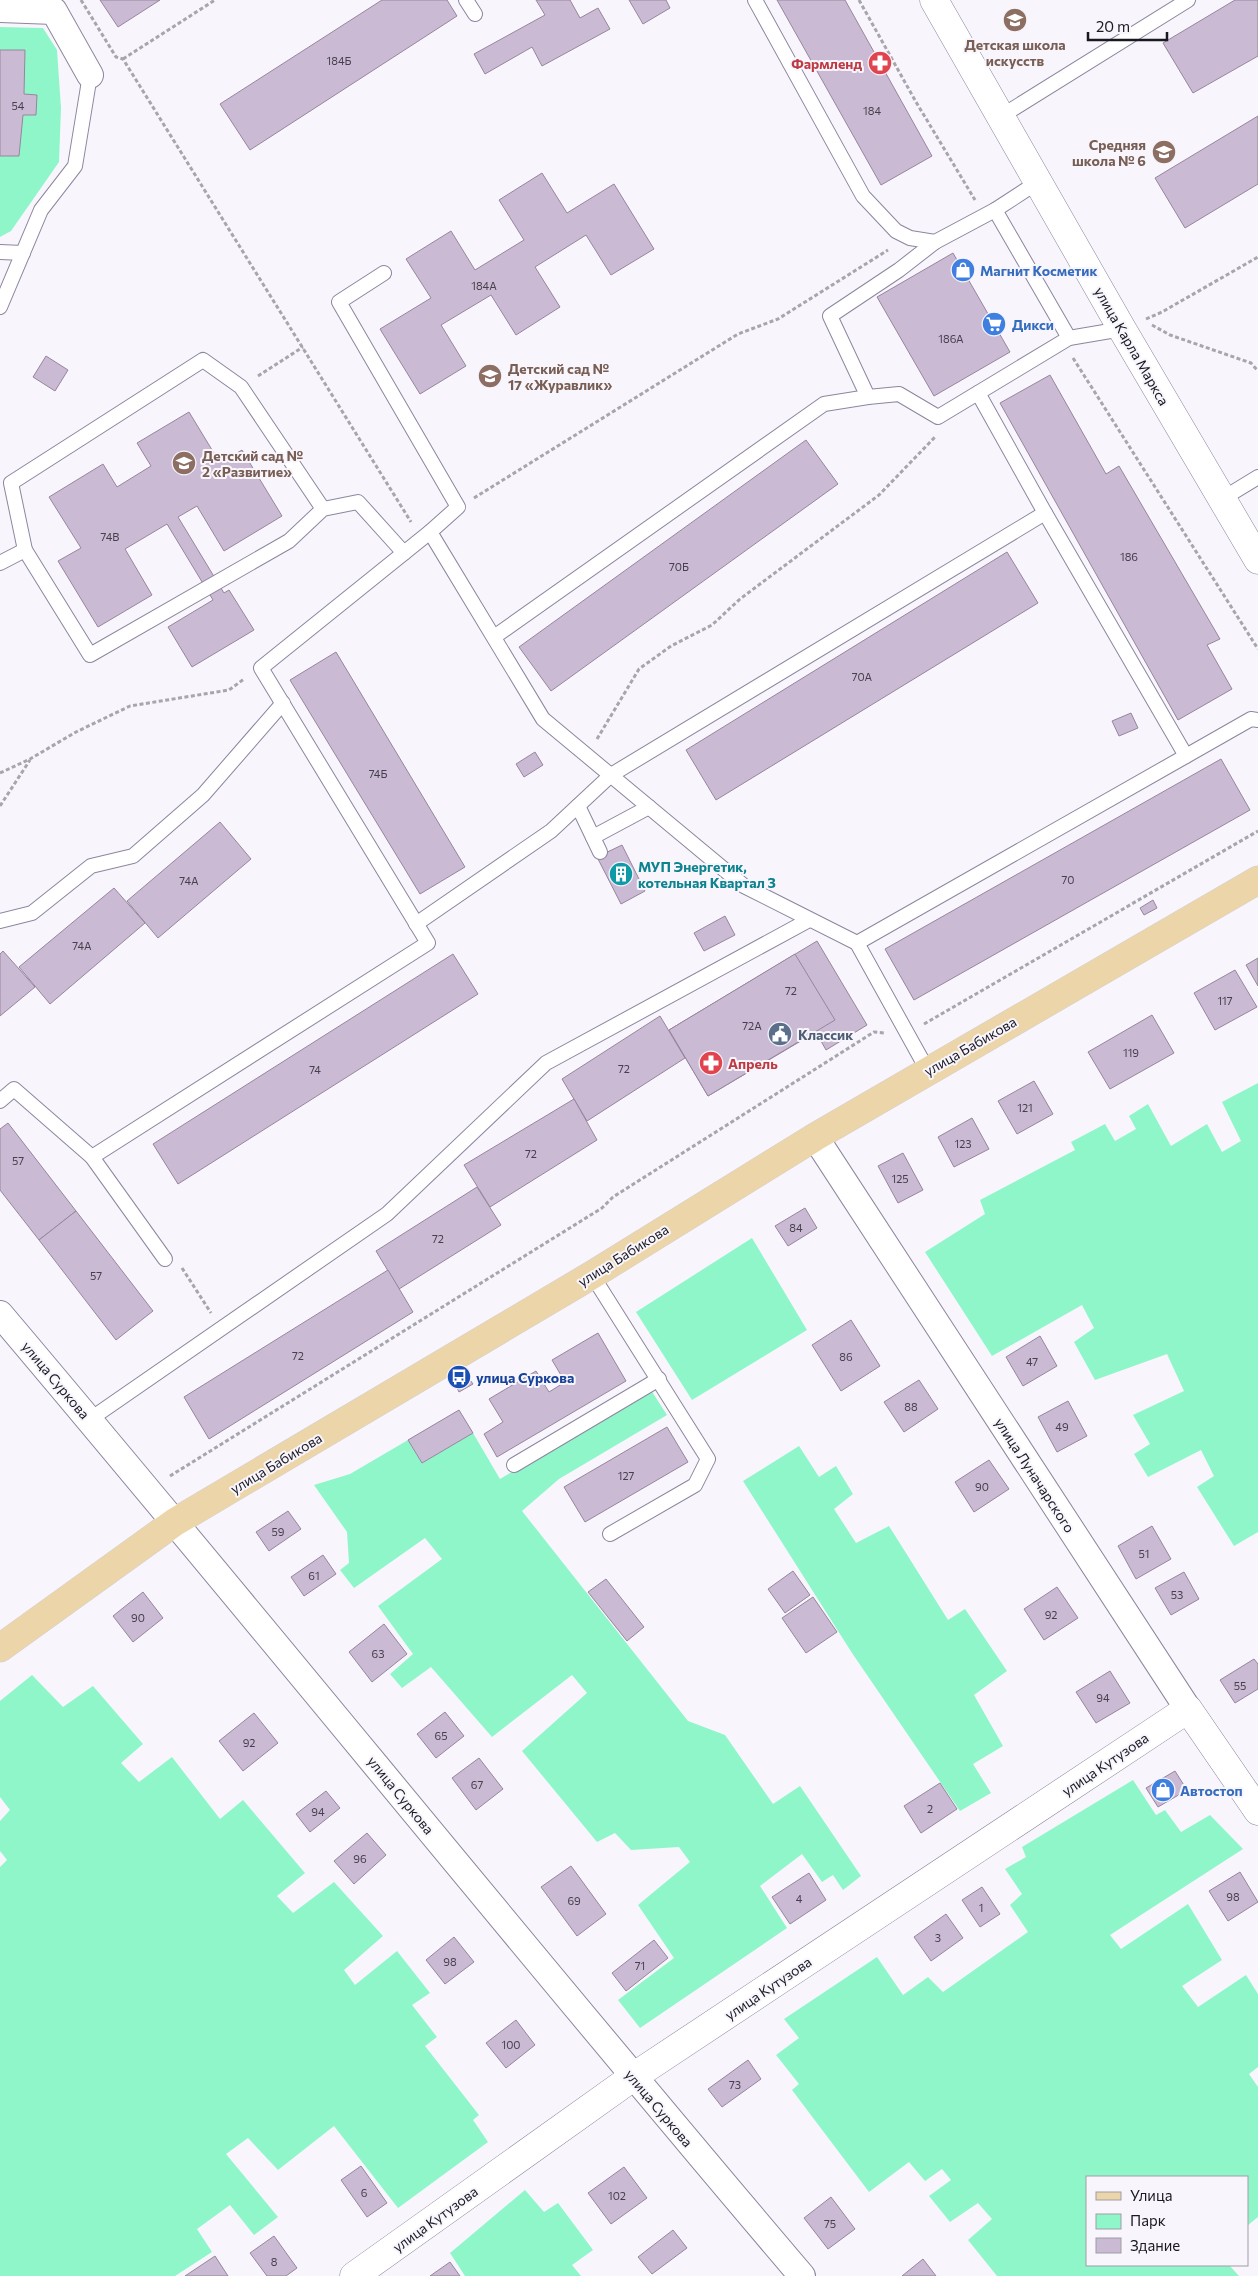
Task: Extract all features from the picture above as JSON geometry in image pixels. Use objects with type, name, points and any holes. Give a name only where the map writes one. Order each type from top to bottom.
[{"type":"main road","name":"улица Бабикова","points":[[0,1648],[176,1522],[592,1275],[815,1137],[1258,880]]},
{"type":"street","name":"улица Карла Маркса","points":[[934,0],[1122,329],[1258,560]]},
{"type":"street","points":[[0,9],[50,5],[90,75]]},
{"type":"street","name":"улица Луначарского","points":[[815,1137],[1188,1710],[1258,1811]]},
{"type":"street","name":"улица Суркова","points":[[0,1314],[176,1522],[633,2077],[802,2276]]},
{"type":"street","name":"улица Кутузова","points":[[354,2276],[633,2077],[1188,1710]]},
{"type":"lane","points":[[466,0],[475,14]]},
{"type":"lane","points":[[755,0],[863,196],[896,232],[910,238],[935,242]]},
{"type":"lane","points":[[1000,117],[1188,0]]},
{"type":"lane","points":[[0,307],[41,210],[75,166],[90,75]]},
{"type":"lane","points":[[868,397],[830,316],[899,270],[935,242],[990,212],[1038,182]]},
{"type":"lane","points":[[990,212],[1066,340]]},
{"type":"lane","points":[[0,252],[23,253]]},
{"type":"lane","points":[[92,1157],[428,943],[262,668],[404,554],[458,506],[339,302],[384,273]]},
{"type":"lane","points":[[494,637],[824,404],[899,394],[938,417],[1066,340],[1122,329]]},
{"type":"lane","points":[[324,509],[240,387],[203,360],[11,483],[24,550],[90,655],[289,541],[324,509],[358,502],[404,554]]},
{"type":"lane","points":[[978,393],[1045,513],[1186,756]]},
{"type":"lane","points":[[1222,499],[1258,477]]},
{"type":"lane","points":[[416,924],[551,831],[611,775],[1045,513]]},
{"type":"lane","points":[[430,532],[544,719],[744,886],[857,944],[928,1071]]},
{"type":"lane","points":[[0,563],[24,550]]},
{"type":"lane","points":[[0,921],[32,913],[91,866],[133,856],[204,795],[282,703]]},
{"type":"lane","points":[[857,944],[1251,719],[1258,720]]},
{"type":"lane","points":[[578,806],[600,852]]},
{"type":"lane","points":[[593,837],[649,807]]},
{"type":"lane","points":[[89,1420],[387,1214],[546,1062],[809,920]]},
{"type":"lane","points":[[0,1101],[14,1089],[92,1157],[165,1259]]},
{"type":"lane","points":[[592,1275],[708,1459],[696,1485],[610,1534]]},
{"type":"lane","points":[[514,1465],[659,1379]]},
{"type":"path","points":[[81,0],[116,57],[123,59],[412,522]]},
{"type":"path","points":[[123,59],[215,0]]},
{"type":"path","points":[[859,0],[916,102],[990,212]]},
{"type":"path","points":[[481,493],[738,334],[778,319],[877,256],[910,238]]},
{"type":"path","points":[[1258,257],[1162,312],[1142,320],[1170,335],[1251,363],[1258,371]]},
{"type":"path","points":[[1066,340],[1258,649]]},
{"type":"path","points":[[240,387],[302,348]]},
{"type":"path","points":[[588,755],[639,669],[671,646],[712,625],[740,599],[879,496],[939,432],[938,417]]},
{"type":"path","points":[[0,773],[30,759],[76,732],[130,706],[229,690],[262,668]]},
{"type":"path","points":[[0,806],[30,759]]},
{"type":"path","points":[[148,1490],[602,1208],[613,1197],[874,1032],[908,1034],[1258,830]]},
{"type":"path","points":[[183,1269],[203,1300]]},
{"type":"green space","points":[[0,27],[43,28],[57,50],[61,108],[59,162],[11,231],[0,237]]},
{"type":"green space","points":[[1258,1083],[1258,1532],[1234,1546],[1197,1487],[1214,1476],[1201,1450],[1148,1477],[1134,1454],[1150,1444],[1133,1415],[1184,1391],[1167,1354],[1095,1380],[1074,1342],[1094,1328],[1082,1305],[992,1356],[925,1252],[985,1214],[980,1200],[1075,1150],[1071,1142],[1105,1124],[1115,1141],[1136,1129],[1129,1116],[1148,1104],[1171,1146],[1207,1124],[1222,1152],[1241,1141],[1222,1102]]},
{"type":"green space","points":[[752,1238],[807,1330],[692,1400],[636,1312]]},
{"type":"green space","points":[[651,1390],[667,1415],[559,1479],[522,1511],[688,1721],[725,1735],[773,1804],[800,1786],[861,1876],[843,1890],[833,1875],[822,1882],[802,1854],[760,1886],[787,1928],[640,2028],[618,2000],[674,1958],[638,1905],[690,1862],[679,1847],[631,1850],[615,1833],[597,1842],[522,1751],[587,1693],[572,1675],[492,1737],[431,1667],[402,1688],[390,1674],[413,1654],[378,1606],[442,1559],[425,1538],[354,1588],[340,1570],[349,1563],[347,1532],[314,1485],[350,1474],[408,1440],[422,1463],[473,1433],[500,1479]]},
{"type":"green space","points":[[799,1446],[819,1477],[836,1466],[853,1494],[834,1509],[856,1543],[889,1526],[948,1620],[965,1609],[1007,1671],[974,1695],[1003,1746],[973,1764],[991,1793],[960,1811],[852,1653],[743,1481]]},
{"type":"green space","points":[[32,1675],[63,1707],[93,1686],[143,1744],[121,1763],[139,1782],[172,1757],[220,1819],[243,1800],[305,1873],[277,1896],[293,1913],[334,1882],[383,1936],[344,1970],[355,1985],[397,1951],[430,1993],[412,2005],[437,2037],[425,2046],[479,2115],[473,2120],[488,2142],[398,2208],[334,2126],[278,2170],[248,2138],[226,2154],[278,2217],[254,2235],[230,2205],[197,2229],[212,2252],[175,2276],[0,2276],[0,1867],[7,1860],[0,1851],[0,1821],[10,1810],[0,1797],[0,1701]]},
{"type":"green space","points":[[1133,1780],[1156,1815],[1165,1810],[1181,1832],[1210,1815],[1243,1849],[1110,1935],[1121,1949],[1188,1904],[1222,1960],[1182,1986],[1198,2007],[1246,1975],[1258,1994],[1258,2067],[1249,2074],[1258,2087],[1258,2217],[1248,2225],[1248,2176],[1086,2176],[1086,2266],[1230,2266],[1239,2276],[997,2276],[968,2240],[992,2219],[978,2203],[950,2222],[929,2196],[951,2180],[942,2169],[925,2181],[909,2162],[869,2192],[792,2090],[799,2084],[776,2055],[799,2038],[784,2019],[877,1957],[903,1995],[928,1977],[943,1992],[1028,1932],[1010,1905],[1022,1894],[1005,1869],[1026,1857],[1022,1847]]},
{"type":"green space","points":[[525,2190],[544,2212],[558,2203],[593,2250],[572,2265],[581,2276],[465,2276],[450,2253]]},
{"type":"building","points":[[100,0],[160,0],[118,27]]},
{"type":"building","points":[[382,0],[447,0],[457,16],[250,150],[220,104]]},
{"type":"building","points":[[536,0],[570,0],[580,18],[598,8],[610,29],[542,66],[532,47],[485,74],[474,54],[545,15]]},
{"type":"building","points":[[629,0],[666,0],[670,8],[643,24]]},
{"type":"building","points":[[777,0],[845,0],[932,156],[881,185]]},
{"type":"building","points":[[1235,0],[1258,0],[1258,56],[1193,93],[1163,43]]},
{"type":"building","points":[[0,50],[25,50],[24,94],[37,95],[36,115],[23,115],[19,156],[0,156]]},
{"type":"building","points":[[1258,116],[1258,184],[1185,228],[1155,178]]},
{"type":"building","points":[[542,173],[567,213],[614,184],[654,249],[611,275],[586,235],[535,267],[560,307],[516,335],[491,295],[441,325],[466,366],[420,394],[380,329],[431,298],[406,259],[451,231],[475,270],[524,240],[499,200]]},
{"type":"building","points":[[953,253],[1010,352],[934,396],[877,297]]},
{"type":"building","points":[[46,356],[68,370],[55,391],[33,377]]},
{"type":"building","points":[[1050,375],[1106,474],[1119,466],[1220,639],[1207,645],[1232,689],[1178,720],[1000,403]]},
{"type":"building","points":[[189,412],[220,463],[242,450],[282,516],[224,551],[197,506],[178,517],[224,593],[229,590],[254,630],[192,667],[168,627],[213,600],[167,524],[125,549],[152,595],[98,627],[58,561],[81,548],[49,497],[103,464],[117,487],[151,466],[137,443]]},
{"type":"building","points":[[806,440],[838,484],[551,691],[519,647]]},
{"type":"building","points":[[1007,552],[1038,603],[716,800],[686,750]]},
{"type":"building","points":[[336,652],[465,867],[420,894],[290,680]]},
{"type":"building","points":[[1131,713],[1138,728],[1119,736],[1112,721]]},
{"type":"building","points":[[535,752],[543,765],[524,777],[516,764]]},
{"type":"building","points":[[1221,759],[1250,810],[914,1000],[885,949]]},
{"type":"building","points":[[220,822],[251,859],[158,938],[127,901]]},
{"type":"building","name":"МУП Энергетик, котельная Квартал З","points":[[622,845],[645,891],[621,904],[597,857]]},
{"type":"building","points":[[114,888],[145,923],[50,1004],[19,967]]},
{"type":"building","points":[[1153,900],[1157,908],[1144,915],[1140,908]]},
{"type":"building","points":[[725,916],[735,935],[704,951],[694,933]]},
{"type":"building","points":[[817,941],[867,1025],[826,1050],[816,1032],[708,1096],[669,1030]]},
{"type":"building","points":[[3,951],[35,987],[0,1016],[0,954]]},
{"type":"building","points":[[453,954],[478,994],[178,1184],[153,1144]]},
{"type":"building","points":[[795,954],[835,1020],[708,1096],[669,1030]]},
{"type":"building","points":[[1258,958],[1258,986],[1246,965]]},
{"type":"building","points":[[1235,970],[1257,1007],[1215,1030],[1194,993]]},
{"type":"building","points":[[1152,1015],[1174,1053],[1110,1089],[1088,1052]]},
{"type":"building","points":[[660,1016],[685,1058],[587,1121],[562,1079]]},
{"type":"building","points":[[1034,1081],[1053,1114],[1017,1134],[998,1101]]},
{"type":"building","points":[[574,1099],[597,1140],[490,1207],[464,1165]]},
{"type":"building","points":[[972,1118],[989,1149],[954,1167],[938,1137]]},
{"type":"building","points":[[8,1123],[76,1211],[39,1240],[0,1190],[0,1129]]},
{"type":"building","points":[[903,1153],[923,1190],[898,1203],[878,1166]]},
{"type":"building","points":[[477,1187],[501,1225],[399,1289],[376,1251]]},
{"type":"building","points":[[805,1208],[817,1228],[788,1246],[775,1226]]},
{"type":"building","points":[[76,1211],[153,1311],[116,1340],[39,1240]]},
{"type":"building","points":[[388,1270],[413,1312],[209,1439],[184,1397]]},
{"type":"building","points":[[851,1320],[880,1366],[841,1391],[812,1345]]},
{"type":"building","points":[[598,1333],[626,1381],[497,1457],[484,1434],[503,1422],[489,1399],[536,1371],[549,1392],[565,1382],[552,1360]]},
{"type":"building","points":[[1040,1336],[1057,1366],[1023,1386],[1006,1357]]},
{"type":"building","points":[[468,1377],[473,1384],[459,1392],[455,1384]]},
{"type":"building","points":[[919,1380],[938,1409],[904,1432],[884,1402]]},
{"type":"building","points":[[1068,1401],[1087,1436],[1057,1452],[1038,1417]]},
{"type":"building","points":[[459,1410],[473,1433],[422,1463],[408,1440]]},
{"type":"building","points":[[667,1427],[688,1462],[585,1522],[564,1487]]},
{"type":"building","points":[[989,1460],[1009,1489],[974,1512],[955,1482]]},
{"type":"building","points":[[288,1511],[301,1529],[269,1551],[256,1532]]},
{"type":"building","points":[[1152,1526],[1171,1559],[1136,1579],[1118,1546]]},
{"type":"building","points":[[323,1555],[336,1574],[304,1596],[291,1577]]},
{"type":"building","points":[[793,1571],[810,1595],[785,1613],[768,1589]]},
{"type":"building","points":[[1184,1572],[1199,1599],[1171,1615],[1155,1588]]},
{"type":"building","points":[[606,1579],[644,1627],[627,1641],[588,1592]]},
{"type":"building","points":[[1057,1587],[1078,1618],[1044,1640],[1024,1609]]},
{"type":"building","points":[[143,1592],[163,1618],[133,1642],[113,1616]]},
{"type":"building","points":[[813,1597],[837,1632],[806,1653],[782,1618]]},
{"type":"building","points":[[384,1624],[407,1654],[372,1682],[349,1652]]},
{"type":"building","points":[[1254,1659],[1258,1664],[1258,1689],[1235,1703],[1220,1680]]},
{"type":"building","points":[[1110,1671],[1130,1703],[1096,1723],[1076,1692]]},
{"type":"building","points":[[445,1712],[464,1736],[436,1758],[417,1734]]},
{"type":"building","points":[[254,1713],[278,1743],[243,1771],[219,1741]]},
{"type":"building","points":[[479,1758],[503,1789],[476,1810],[452,1778]]},
{"type":"building","points":[[1175,1771],[1187,1790],[1158,1807],[1146,1788]]},
{"type":"building","points":[[940,1783],[957,1809],[921,1833],[904,1806]]},
{"type":"building","points":[[326,1791],[340,1808],[310,1832],[296,1814]]},
{"type":"building","points":[[367,1833],[386,1855],[354,1884],[334,1861]]},
{"type":"building","points":[[571,1866],[606,1914],[577,1936],[541,1887]]},
{"type":"building","points":[[1240,1872],[1258,1902],[1228,1921],[1209,1891]]},
{"type":"building","points":[[809,1873],[826,1900],[790,1924],[772,1897]]},
{"type":"building","points":[[982,1887],[1000,1914],[980,1927],[962,1900]]},
{"type":"building","points":[[946,1914],[963,1938],[931,1961],[914,1937]]},
{"type":"building","points":[[454,1937],[474,1962],[445,1984],[426,1960]]},
{"type":"building","points":[[654,1940],[668,1958],[626,1991],[612,1973]]},
{"type":"building","points":[[516,2020],[535,2045],[506,2068],[486,2043]]},
{"type":"building","points":[[748,2060],[761,2079],[722,2107],[708,2089]]},
{"type":"building","points":[[361,2166],[387,2203],[367,2217],[341,2180]]},
{"type":"building","points":[[624,2167],[647,2198],[611,2224],[588,2193]]},
{"type":"building","points":[[831,2197],[855,2229],[828,2249],[804,2218]]},
{"type":"building","points":[[673,2230],[687,2248],[652,2274],[638,2257]]},
{"type":"building","points":[[274,2236],[297,2268],[286,2276],[267,2276],[250,2253]]},
{"type":"building","points":[[215,2256],[228,2276],[185,2276]]},
{"type":"building","points":[[923,2259],[936,2276],[902,2276]]},
{"type":"building","points":[[450,2262],[460,2276],[430,2276]]},
{"type":"place","name":"Детская школа искусств","points":[[1015,20]]},
{"type":"place","name":"Фармленд","points":[[880,63]]},
{"type":"place","name":"Средняя школа № 6","points":[[1164,152]]},
{"type":"place","name":"Магнит Косметик","points":[[963,270]]},
{"type":"place","name":"Дикси","points":[[994,324]]},
{"type":"place","name":"Детский сад № 17 «Журавлик»","points":[[490,376]]},
{"type":"place","name":"Детский сад № 2 «Развитие»","points":[[184,463]]},
{"type":"place","name":"МУП Энергетик, котельная Квартал З","points":[[621,874]]},
{"type":"place","name":"Классик","points":[[780,1034]]},
{"type":"place","name":"Апрель","points":[[711,1063]]},
{"type":"place","name":"улица Суркова","points":[[459,1377]]},
{"type":"place","name":"Автостоп","points":[[1163,1790]]}]
